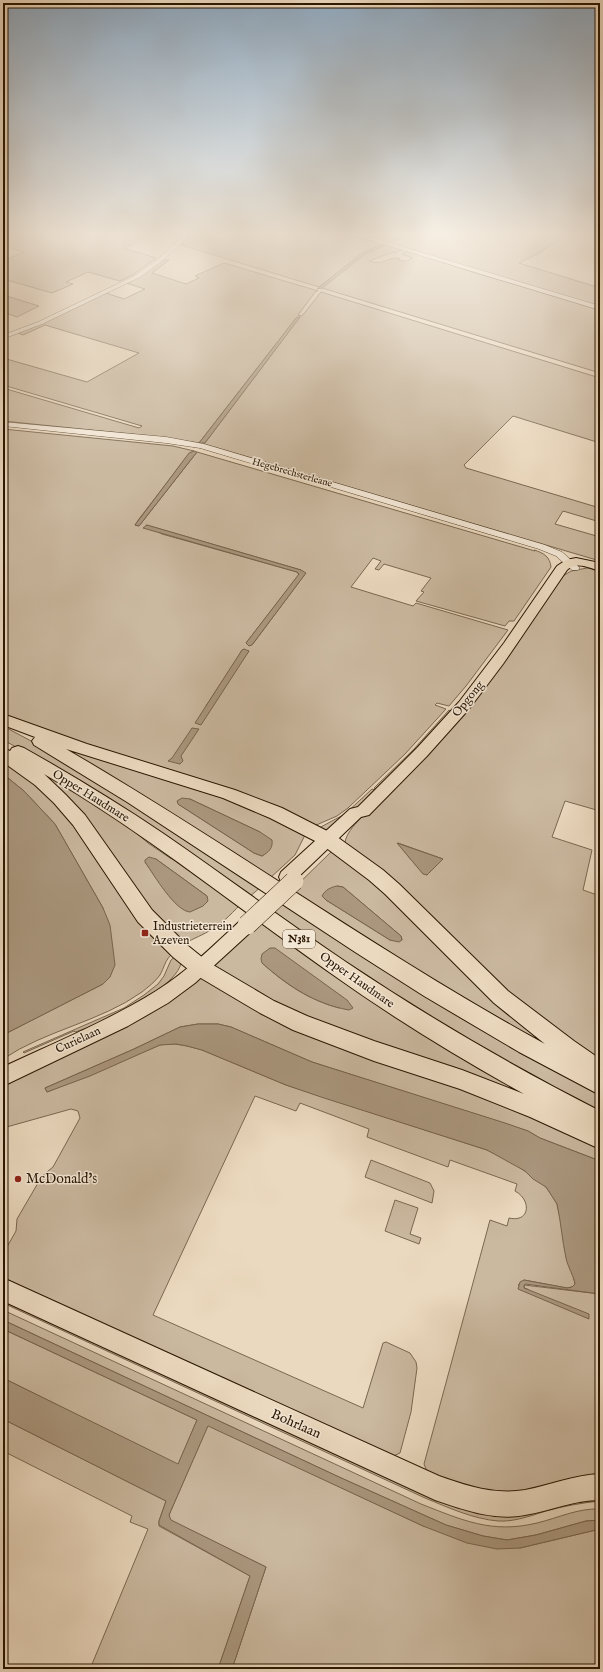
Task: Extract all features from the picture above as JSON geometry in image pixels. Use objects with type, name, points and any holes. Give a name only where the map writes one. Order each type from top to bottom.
[{"type":"highway","name":"Opper Haudmare","points":[[3,721],[23,729],[157,811],[408,976],[542,1054],[600,1085]]},
{"type":"highway","points":[[23,729],[236,796],[276,813],[331,842],[376,875],[392,889],[450,949],[502,997],[566,1048],[600,1071]]},
{"type":"highway","name":"Opper Haudmare","points":[[4,748],[60,776],[131,821],[383,998],[510,1075],[600,1123]]},
{"type":"highway","name":"N381","points":[[4,748],[60,799],[79,820],[145,916],[197,965],[267,1007],[300,1023],[462,1080],[538,1110],[600,1138]]},
{"type":"main road","points":[[573,565],[600,567]]},
{"type":"main road","name":"Opgong","points":[[243,922],[361,816],[362,811],[405,770],[459,711],[495,665],[559,574],[573,565]]},
{"type":"main road","name":"Curielaan","points":[[3,1077],[121,1020],[162,997],[243,922]]},
{"type":"main road","name":"Bohrlaan","points":[[3,1289],[435,1487],[461,1496],[478,1501],[513,1504],[585,1487],[600,1487]]},
{"type":"street","points":[[3,338],[63,312]]},
{"type":"street","name":"Hegebrechsterleane","points":[[3,424],[153,439],[201,446],[542,547],[557,553],[573,565]]},
{"type":"shaded area","points":[[3,312],[27,312],[17,317]]},
{"type":"shaded area","points":[[64,312],[300,312],[298,315],[302,316],[305,312],[386,312],[600,378],[600,443],[513,416],[464,465],[466,468],[600,508],[600,522],[563,511],[555,524],[600,537],[600,561],[204,444],[300,317],[296,318],[199,443],[150,436],[3,421],[3,388],[139,428],[142,426],[3,385],[3,358],[87,382],[139,353],[45,325],[23,335],[18,333]]},
{"type":"shaded area","points":[[401,312],[600,312],[600,373]]},
{"type":"shaded area","points":[[297,317],[300,317],[205,443],[199,443]]},
{"type":"shaded area","points":[[3,429],[173,446],[194,451],[190,453],[135,525],[139,526],[197,452],[535,551],[534,550],[546,556],[551,567],[514,621],[509,621],[505,626],[416,601],[424,592],[421,591],[431,578],[384,564],[379,570],[375,569],[381,561],[373,558],[351,587],[413,606],[416,603],[508,630],[449,706],[437,703],[435,705],[446,709],[405,754],[348,808],[337,816],[314,826],[31,727],[3,713],[3,679],[6,676],[3,677]],"holes":[[[146,525],[301,570],[305,574],[252,645],[246,643],[299,575],[297,572],[162,534]],[[242,650],[249,651],[206,706],[239,656]]]},
{"type":"shaded area","points":[[194,451],[197,452],[139,526],[135,525],[189,453]]},
{"type":"shaded area","points":[[147,525],[301,570],[306,573],[252,645],[249,646],[246,643],[299,574],[297,572],[143,528]]},
{"type":"shaded area","points":[[587,568],[600,570],[600,811],[565,801],[552,837],[592,850],[583,890],[600,896],[600,1067],[534,1020],[345,844],[352,828],[376,803],[563,576],[571,571]],"holes":[[[398,843],[443,859],[427,875],[416,865]]]},
{"type":"shaded area","points":[[244,649],[249,651],[201,725],[195,723],[242,650]]},
{"type":"shaded area","points":[[449,710],[452,713],[377,790],[374,788],[414,749]]},
{"type":"shaded area","points":[[3,726],[33,742],[262,886],[248,898],[22,750],[3,740]]},
{"type":"shaded area","points":[[192,728],[199,729],[181,756],[183,761],[180,764],[168,761],[172,758]]},
{"type":"shaded area","points":[[41,734],[228,795],[307,831],[295,855],[269,879]],"holes":[[[190,799],[260,832],[266,853],[262,856],[254,853],[178,804]]]},
{"type":"shaded area","points":[[3,749],[122,821],[148,843],[170,858],[186,865],[240,905],[218,926],[181,946],[115,868]],"holes":[[[156,859],[207,896],[206,903],[196,909],[170,897],[145,862]]]},
{"type":"shaded area","points":[[3,757],[58,800],[145,929],[155,940],[172,954],[156,980],[142,992],[126,1002],[91,1019],[37,1041],[3,1059],[3,1035],[103,984],[103,908],[55,824],[24,791],[3,774]]},
{"type":"shaded area","points":[[3,774],[24,791],[55,824],[103,908],[110,925],[115,965],[110,977],[103,984],[3,1035],[3,901],[8,892],[3,860]]},
{"type":"shaded area","points":[[372,789],[375,790],[366,798],[368,800],[345,821],[325,830],[317,829],[345,814]]},
{"type":"shaded area","points":[[182,798],[190,799],[260,832],[272,840],[270,850],[262,856],[254,853],[178,804],[177,801]]},
{"type":"shaded area","points":[[397,843],[443,859],[427,875],[423,874]]},
{"type":"shaded area","points":[[333,850],[343,853],[558,1056],[290,892]],"holes":[[[337,886],[343,887],[401,936],[402,940],[390,940],[326,900]]]},
{"type":"shaded area","points":[[149,857],[156,859],[207,896],[208,901],[203,906],[190,912],[178,906],[165,892],[145,862],[145,860]]},
{"type":"shaded area","points":[[337,886],[343,887],[401,936],[402,940],[399,942],[390,940],[322,896],[328,889]]},
{"type":"shaded area","points":[[282,899],[600,1091],[600,1117],[439,1026],[268,912]]},
{"type":"shaded area","points":[[260,920],[600,1130],[268,1004],[210,963]],"holes":[[[262,963],[339,1008],[308,996],[280,978]]]},
{"type":"shaded area","points":[[270,948],[275,948],[347,1000],[353,1008],[349,1010],[313,999],[282,979],[262,963],[262,954]]},
{"type":"shaded area","points":[[176,956],[181,963],[178,971],[162,987],[140,1003],[110,1019],[75,1032],[74,1031],[24,1053],[23,1052],[124,1008],[158,984],[164,976],[171,960]]},
{"type":"shaded area","points":[[198,978],[203,978],[600,1141],[600,1161],[540,1138],[528,1131],[312,1062],[231,1027],[218,1024],[198,1024],[180,1027],[45,1088],[47,1092],[160,1045],[181,1045],[202,1050],[286,1085],[487,1150],[514,1163],[546,1187],[557,1204],[575,1284],[572,1287],[567,1288],[524,1280],[518,1285],[524,1288],[524,1285],[600,1294],[600,1480],[488,1494],[428,1474],[424,1464],[490,1220],[507,1226],[509,1218],[516,1219],[525,1214],[526,1205],[524,1200],[515,1191],[517,1184],[450,1160],[448,1167],[367,1137],[369,1129],[300,1103],[296,1111],[255,1096],[153,1315],[363,1408],[383,1343],[386,1342],[410,1353],[416,1362],[417,1368],[411,1412],[400,1453],[391,1457],[3,1280],[3,1254],[16,1231],[17,1219],[42,1176],[53,1167],[80,1118],[78,1111],[71,1109],[3,1128],[3,1082]]},
{"type":"shaded area","points":[[198,1024],[218,1024],[231,1027],[312,1062],[505,1123],[600,1161],[600,1294],[525,1284],[524,1286],[524,1288],[589,1314],[589,1319],[518,1289],[520,1282],[524,1280],[567,1288],[572,1287],[575,1284],[566,1258],[557,1204],[546,1187],[533,1179],[525,1171],[487,1150],[321,1097],[286,1085],[202,1050],[176,1044],[160,1045],[90,1076],[47,1092],[45,1088],[180,1027]]},
{"type":"shaded area","points":[[371,1160],[430,1183],[434,1191],[432,1203],[365,1177]]},
{"type":"shaded area","points":[[395,1200],[418,1208],[410,1234],[421,1238],[419,1244],[385,1231]]},
{"type":"shaded area","points":[[3,1297],[428,1493],[600,1495],[600,1501],[566,1506],[510,1521],[489,1520],[460,1512],[425,1498],[3,1303]]},
{"type":"shaded area","points":[[3,1310],[421,1504],[464,1520],[491,1526],[521,1526],[584,1510],[600,1509],[600,1520],[586,1521],[536,1535],[507,1540],[483,1536],[446,1525],[339,1477],[3,1320]]},
{"type":"shaded area","points":[[3,1320],[339,1477],[446,1525],[483,1536],[507,1540],[536,1535],[586,1521],[600,1520],[600,1529],[520,1548],[497,1549],[467,1543],[423,1526],[208,1426],[169,1515],[171,1520],[266,1567],[232,1669],[218,1669],[250,1576],[159,1525],[166,1501],[3,1419],[3,1378],[178,1464],[197,1420],[3,1329]]},
{"type":"shaded area","points":[[3,1329],[197,1420],[178,1465],[3,1378]]},
{"type":"shaded area","points":[[3,1419],[166,1501],[159,1521],[159,1526],[250,1576],[218,1669],[90,1669],[148,1529],[130,1522],[132,1516],[3,1451]]},
{"type":"shaded area","points":[[208,1425],[423,1526],[520,1548],[600,1529],[600,1628],[597,1662],[600,1664],[600,1669],[232,1669],[266,1567],[170,1520],[169,1515]]},
{"type":"place","name":"Industrieterrein Azeven","points":[[145,933]]},
{"type":"place","name":"McDonald's","points":[[18,1179]]}]
